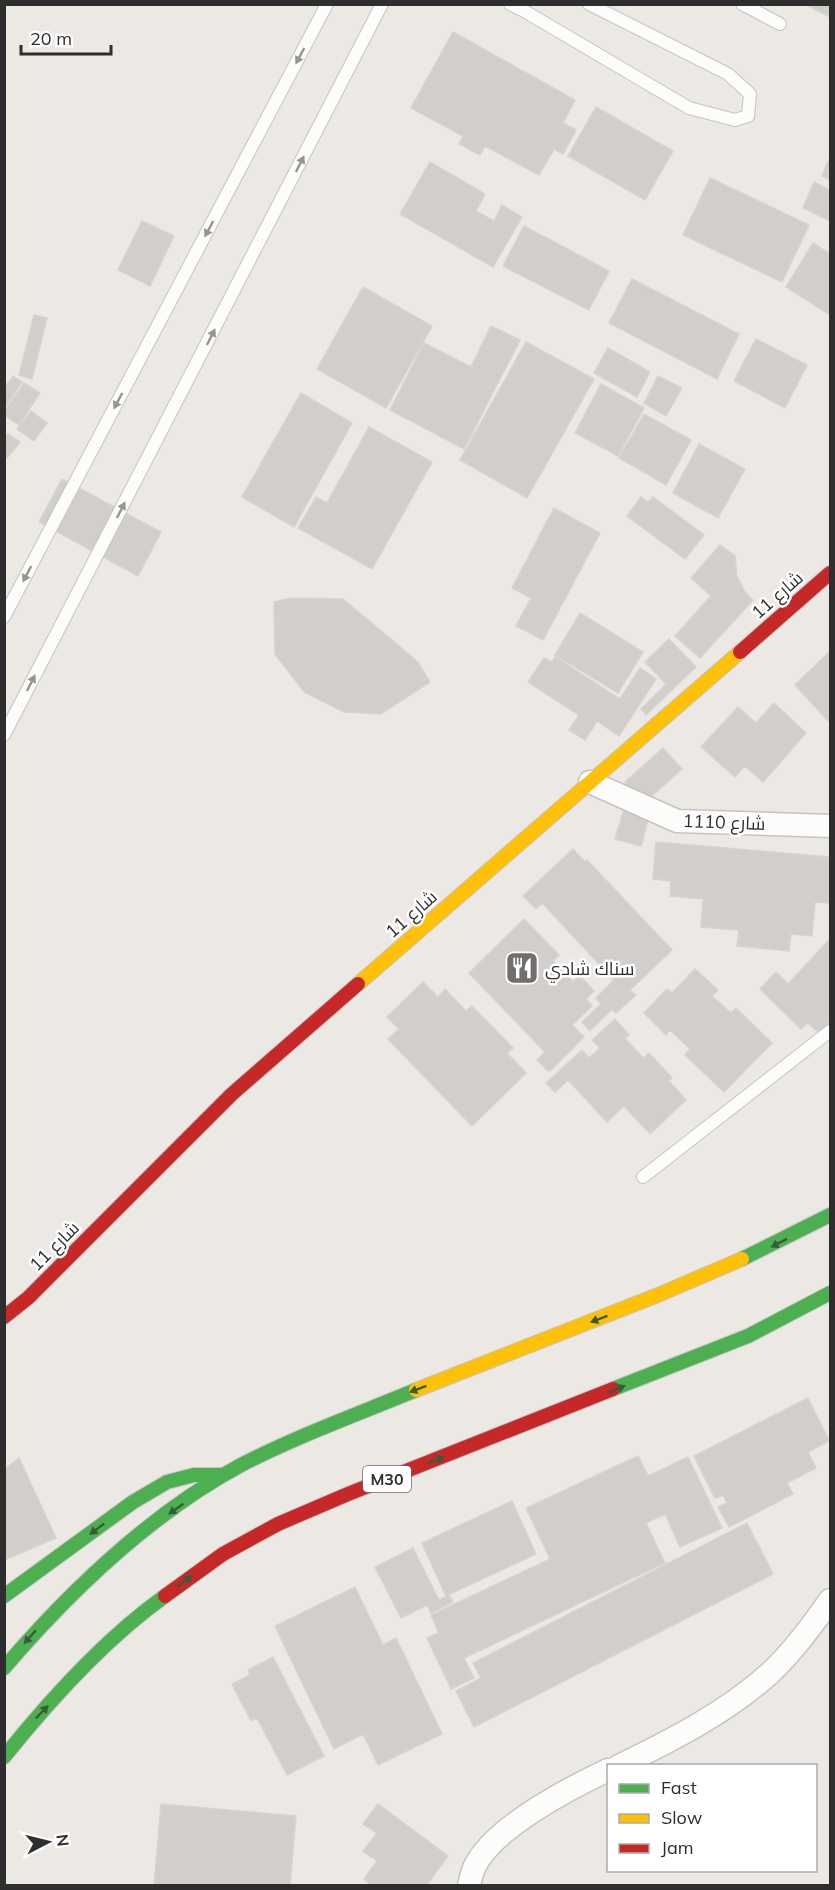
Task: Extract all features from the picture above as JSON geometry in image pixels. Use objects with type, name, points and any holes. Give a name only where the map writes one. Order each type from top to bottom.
[{"type":"main road","name":"شارع 11","points":[[4,1317],[28,1298],[232,1094],[831,573]]},
{"type":"main road","points":[[4,1668],[33,1633],[100,1568],[150,1527],[224,1475],[272,1451],[398,1397],[684,1285],[775,1245],[831,1215]]},
{"type":"main road","name":"M30","points":[[4,1757],[33,1720],[95,1656],[153,1604],[223,1554],[278,1524],[348,1494],[748,1336],[831,1293]]},
{"type":"main road","name":"شارع 11","points":[[4,1305],[28,1298]]},
{"type":"main road","points":[[4,1596],[133,1502],[167,1482],[194,1475],[224,1475]]},
{"type":"street","name":"شارع 1110","points":[[590,782],[678,821],[831,826]]},
{"type":"street","points":[[623,1764],[720,1711],[768,1675],[807,1634],[831,1600]]},
{"type":"street","points":[[469,1886],[474,1866],[493,1843],[512,1826],[562,1792],[607,1771]]},
{"type":"lane","points":[[4,617],[327,4]]},
{"type":"lane","points":[[4,735],[382,4]]},
{"type":"lane","points":[[510,4],[528,8],[689,108],[735,120],[748,116],[750,94],[728,74],[589,4]]},
{"type":"lane","points":[[742,4],[780,24]]},
{"type":"lane","points":[[643,1177],[831,1031]]},
{"type":"building","points":[[805,4],[830,4],[830,17]]},
{"type":"building","points":[[453,32],[575,100],[563,123],[576,130],[563,154],[554,149],[539,175],[485,146],[480,155],[459,144],[463,136],[411,108]]},
{"type":"building","points":[[596,107],[673,151],[645,200],[568,156]]},
{"type":"building","points":[[830,157],[830,180],[822,176]]},
{"type":"building","points":[[430,162],[485,194],[476,211],[494,221],[502,205],[522,217],[493,267],[400,214]]},
{"type":"building","points":[[710,178],[809,225],[782,282],[683,235]]},
{"type":"building","points":[[814,182],[830,190],[830,221],[803,208]]},
{"type":"building","points":[[142,221],[174,236],[150,286],[118,270]]},
{"type":"building","points":[[524,226],[609,271],[589,310],[503,266]]},
{"type":"building","points":[[813,243],[830,254],[830,315],[786,287]]},
{"type":"building","points":[[632,279],[739,334],[717,379],[609,323]]},
{"type":"building","points":[[363,287],[432,326],[386,408],[317,369]]},
{"type":"building","points":[[34,315],[47,318],[32,379],[19,375]]},
{"type":"building","points":[[491,326],[520,340],[464,449],[390,410],[424,343],[471,367]]},
{"type":"building","points":[[756,339],[807,365],[785,408],[734,381]]},
{"type":"building","points":[[526,342],[594,379],[527,498],[460,460]]},
{"type":"building","points":[[608,348],[650,372],[637,397],[594,373]]},
{"type":"building","points":[[13,376],[22,382],[4,409],[4,388]]},
{"type":"building","points":[[658,376],[682,388],[666,416],[644,403]]},
{"type":"building","points":[[24,383],[40,393],[19,425],[4,415],[4,412]]},
{"type":"building","points":[[601,384],[644,408],[618,456],[575,433]]},
{"type":"building","points":[[301,393],[352,423],[294,527],[242,497]]},
{"type":"building","points":[[31,411],[47,423],[34,441],[17,429]]},
{"type":"building","points":[[644,414],[691,440],[666,485],[619,458]]},
{"type":"building","points":[[369,427],[432,462],[372,569],[298,528],[316,497],[327,503]]},
{"type":"building","points":[[8,434],[20,442],[7,458],[4,456],[4,439]]},
{"type":"building","points":[[699,444],[745,469],[718,518],[673,493]]},
{"type":"building","points":[[62,479],[161,532],[138,576],[39,522]]},
{"type":"building","points":[[641,497],[648,502],[653,497],[704,535],[685,559],[627,516]]},
{"type":"building","points":[[554,508],[600,533],[543,640],[516,626],[531,598],[512,588]]},
{"type":"building","points":[[720,545],[735,556],[737,576],[745,592],[753,600],[700,658],[675,636],[711,596],[691,578]]},
{"type":"building","points":[[291,598],[343,599],[418,662],[430,682],[381,714],[344,712],[304,692],[275,654],[274,602]]},
{"type":"building","points":[[580,613],[643,652],[618,693],[555,655]]},
{"type":"building","points":[[669,639],[696,667],[646,715],[641,709],[666,684],[645,662]]},
{"type":"building","points":[[830,651],[830,719],[828,721],[795,685]]},
{"type":"building","points":[[555,657],[620,699],[640,668],[656,679],[619,736],[597,721],[585,740],[569,730],[579,715],[528,682],[544,658],[552,662]]},
{"type":"building","points":[[774,703],[806,733],[763,782],[745,766],[735,777],[701,747],[738,707],[756,723]]},
{"type":"building","points":[[663,748],[682,769],[644,803],[625,782]]},
{"type":"building","points":[[625,806],[650,813],[641,846],[615,839]]},
{"type":"building","points":[[656,842],[830,857],[830,903],[815,902],[812,936],[791,934],[789,951],[737,946],[739,930],[701,927],[703,899],[670,896],[671,881],[653,879]]},
{"type":"building","points":[[573,849],[585,862],[587,860],[672,950],[630,990],[636,995],[616,1013],[612,1009],[590,1031],[582,1022],[601,1004],[596,998],[614,980],[542,903],[536,909],[523,896]]},
{"type":"building","points":[[524,919],[559,955],[553,961],[573,982],[579,975],[594,991],[586,999],[592,1006],[572,1025],[584,1037],[549,1072],[537,1060],[545,1052],[469,973]]},
{"type":"building","points":[[830,939],[830,1021],[819,1033],[808,1023],[801,1029],[760,989],[776,972],[788,984]]},
{"type":"building","points":[[695,969],[718,990],[712,996],[731,1013],[736,1008],[772,1043],[724,1092],[685,1055],[690,1049],[670,1030],[666,1035],[644,1013],[667,989],[672,993]]},
{"type":"building","points":[[423,982],[438,997],[445,989],[466,1011],[472,1006],[513,1048],[507,1053],[526,1073],[472,1126],[388,1039],[399,1029],[387,1017]]},
{"type":"building","points":[[615,1019],[629,1035],[625,1038],[643,1058],[649,1053],[672,1078],[669,1081],[686,1100],[650,1134],[624,1106],[607,1122],[568,1080],[555,1092],[546,1083],[582,1050],[589,1058],[600,1048],[592,1040]]},
{"type":"building","points":[[808,1398],[829,1441],[808,1452],[816,1468],[787,1483],[793,1494],[729,1527],[718,1507],[727,1503],[723,1495],[715,1498],[694,1456]]},
{"type":"building","points":[[638,1456],[648,1476],[688,1457],[722,1528],[680,1547],[665,1514],[646,1523],[665,1563],[464,1658],[474,1678],[451,1689],[427,1638],[439,1633],[431,1615],[550,1559],[526,1508]]},
{"type":"building","points":[[19,1458],[56,1538],[4,1560],[4,1470]]},
{"type":"building","points":[[512,1501],[536,1554],[446,1596],[422,1543]]},
{"type":"building","points":[[747,1523],[773,1574],[474,1727],[456,1691],[481,1678],[473,1663]]},
{"type":"building","points":[[413,1548],[439,1600],[449,1595],[453,1602],[431,1613],[427,1605],[401,1618],[375,1567]]},
{"type":"building","points":[[355,1587],[383,1645],[396,1638],[442,1734],[378,1765],[363,1734],[334,1749],[275,1626]]},
{"type":"building","points":[[273,1657],[324,1756],[287,1775],[257,1718],[251,1721],[232,1684],[250,1675],[248,1670]]},
{"type":"building","points":[[161,1804],[296,1816],[290,1886],[154,1886]]},
{"type":"building","points":[[378,1804],[448,1856],[426,1886],[372,1886],[364,1879],[377,1861],[363,1851],[377,1833],[363,1824]]},
{"type":"traffic: fast","points":[[742,1259],[830,1215]]},
{"type":"traffic: fast","points":[[613,1389],[748,1336],[830,1293]]},
{"type":"traffic: fast","points":[[4,1668],[84,1582],[175,1506],[262,1454],[416,1390]]},
{"type":"traffic: fast","points":[[4,1596],[133,1502],[167,1482],[194,1475],[222,1475]]},
{"type":"traffic: fast","points":[[4,1757],[79,1671],[121,1631],[165,1596]]},
{"type":"traffic: slow","points":[[358,984],[740,652]]},
{"type":"traffic: slow","points":[[416,1390],[658,1295],[742,1259]]},
{"type":"traffic: jam","points":[[740,652],[830,573]]},
{"type":"traffic: jam","points":[[4,1317],[28,1298],[232,1094],[358,984]]},
{"type":"traffic: jam","points":[[165,1596],[223,1554],[278,1524],[613,1389]]},
{"type":"place","name":"سناك شادي","points":[[522,968]]}]
